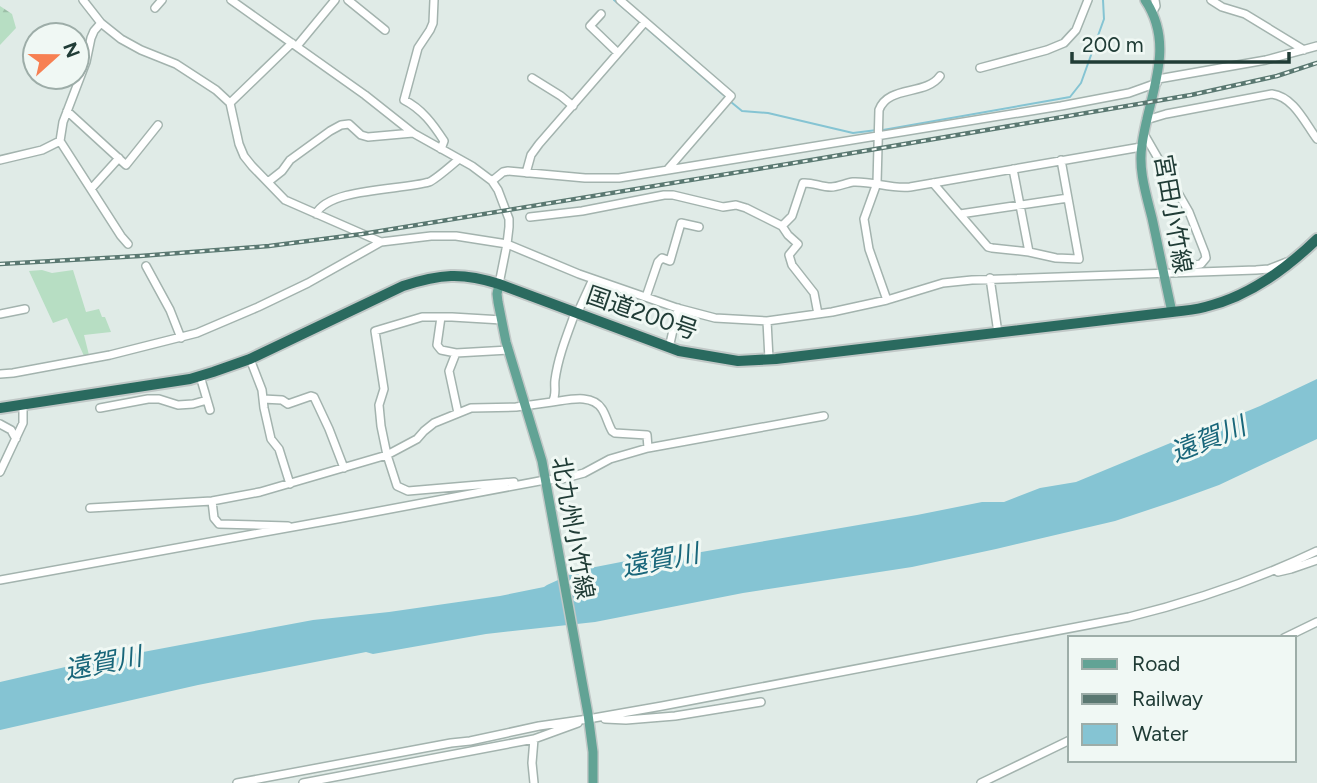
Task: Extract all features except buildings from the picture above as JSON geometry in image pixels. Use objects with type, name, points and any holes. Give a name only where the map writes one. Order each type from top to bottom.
[{"type":"highway","name":"国道200号","points":[[0,408],[200,376],[250,359],[403,286],[425,279],[453,275],[478,277],[499,284],[669,348],[706,357],[769,359],[1206,307],[1232,299],[1264,282],[1317,239]]},
{"type":"main road","name":"宮田小竹線","points":[[1145,0],[1155,20],[1160,44],[1157,81],[1141,146],[1142,173],[1172,312]]},
{"type":"main road","name":"北九州小竹線","points":[[499,284],[497,294],[509,349],[538,445],[543,482],[591,717],[593,783]]},
{"type":"street","points":[[83,0],[101,23],[126,43],[176,64],[216,90],[230,103],[244,156],[285,201],[381,242]]},
{"type":"street","points":[[155,8],[162,0]]},
{"type":"street","points":[[231,0],[365,95],[413,133],[478,170],[492,181],[509,219],[508,244],[499,284]]},
{"type":"street","points":[[230,103],[294,45],[335,0]]},
{"type":"street","points":[[348,0],[386,30]]},
{"type":"street","points":[[434,0],[433,23],[418,48],[404,100],[419,108],[435,128],[443,141],[441,149]]},
{"type":"street","points":[[620,0],[732,96],[668,170]]},
{"type":"street","points":[[980,68],[1048,50],[1064,43],[1076,30],[1088,0]]},
{"type":"street","points":[[1152,13],[1156,6],[1155,0]]},
{"type":"street","points":[[1214,1],[1222,7],[1245,14],[1304,50]]},
{"type":"street","points":[[601,14],[590,26],[618,53]]},
{"type":"street","points":[[526,173],[531,155],[645,22]]},
{"type":"street","points":[[101,23],[91,38],[86,62],[67,111],[60,141],[128,244]]},
{"type":"street","points":[[492,181],[508,171],[605,178],[878,136],[1129,93],[1157,81],[1266,60],[1317,46]]},
{"type":"street","points":[[887,300],[869,249],[864,219],[877,184],[878,110],[881,103],[893,96],[936,81],[940,76]]},
{"type":"street","points":[[532,78],[572,106]]},
{"type":"street","points":[[1146,121],[1166,114],[1272,94],[1291,102],[1317,139]]},
{"type":"street","points":[[67,111],[126,165],[158,125]]},
{"type":"street","points":[[268,182],[282,171],[290,160],[330,131],[346,123],[368,137],[413,133]]},
{"type":"street","points":[[1144,134],[1189,212],[1206,258],[1201,264],[1163,271]]},
{"type":"street","points":[[0,160],[42,150],[60,141]]},
{"type":"street","points":[[782,226],[792,216],[803,184],[807,182],[832,187],[854,182],[895,188],[1141,146]]},
{"type":"street","points":[[91,189],[120,159]]},
{"type":"street","points":[[316,214],[320,206],[345,196],[431,181],[459,159]]},
{"type":"street","points":[[933,183],[988,247],[1079,259],[1061,160]]},
{"type":"street","points":[[1013,169],[1029,252]]},
{"type":"street","points":[[530,217],[582,211],[664,195],[723,207],[736,205],[782,226],[798,244],[789,255],[790,260],[814,293],[818,314]]},
{"type":"street","points":[[960,214],[1068,198]]},
{"type":"street","points":[[646,297],[657,262],[662,258],[670,261],[681,223],[699,227]]},
{"type":"street","points":[[0,374],[110,355],[181,338],[308,283],[381,242],[431,236],[456,236],[508,244],[593,279],[678,308],[715,318],[767,320],[854,308],[943,284],[990,278],[1269,269],[1297,257]]},
{"type":"street","points":[[146,266],[170,310],[181,338]]},
{"type":"street","points":[[990,278],[998,333]]},
{"type":"street","points":[[552,402],[555,397],[558,363],[576,314],[593,279]]},
{"type":"street","points":[[669,348],[678,308]]},
{"type":"street","points":[[0,314],[25,309]]},
{"type":"street","points":[[502,320],[422,317],[375,331],[384,388],[379,405],[387,456],[397,486],[408,491],[543,482]]},
{"type":"street","points":[[440,317],[440,350],[456,353],[509,349]]},
{"type":"street","points":[[767,320],[769,359]]},
{"type":"street","points":[[456,353],[449,372],[458,413]]},
{"type":"street","points":[[250,359],[262,390],[271,439],[279,449],[290,484]]},
{"type":"street","points":[[200,376],[210,410]]},
{"type":"street","points":[[263,398],[288,404],[314,397],[344,468]]},
{"type":"street","points":[[90,508],[212,501],[290,484],[387,456],[417,439],[433,423],[476,407],[502,408],[586,398],[601,407],[612,431],[646,435],[648,448]]},
{"type":"street","points":[[100,408],[159,399],[178,405],[207,400]]},
{"type":"street","points":[[0,472],[23,423],[23,405]]},
{"type":"street","points":[[0,580],[562,479],[584,473],[610,459],[648,448],[824,416]]},
{"type":"street","points":[[0,424],[10,429],[16,439]]},
{"type":"street","points":[[212,501],[214,518],[219,524],[276,524],[297,527]]},
{"type":"street","points":[[237,783],[1129,617],[1192,601],[1317,551]]},
{"type":"street","points":[[1265,574],[1317,560]]},
{"type":"street","points":[[1288,636],[1317,622]]},
{"type":"street","points":[[303,783],[534,739],[591,717],[626,720],[675,716],[761,702]]},
{"type":"street","points":[[534,739],[534,783]]},
{"type":"street","points":[[981,783],[1068,741]]},
{"type":"green space","points":[[0,6],[12,14],[16,28],[0,45]]},
{"type":"green space","points":[[42,270],[52,273],[73,270],[86,312],[99,309],[102,317],[105,317],[111,332],[84,335],[89,355],[84,356],[67,318],[53,323],[29,271]]},
{"type":"water","name":"遠賀川","points":[[1317,379],[1317,439],[1219,485],[1115,521],[912,567],[743,593],[595,622],[486,634],[373,654],[366,652],[198,685],[0,730],[0,682],[74,665],[313,620],[500,596],[544,587],[580,570],[662,554],[678,556],[982,502],[1004,502],[1040,488],[1076,482],[1260,406]]},
{"type":"waterway","points":[[614,0],[640,22]]},
{"type":"waterway","points":[[883,130],[1070,97],[1081,83],[1104,19],[1103,0]]},
{"type":"waterway","points":[[644,26],[727,98]]},
{"type":"waterway","points":[[731,102],[742,111],[768,113],[853,133],[877,130]]},
{"type":"railway","points":[[0,264],[269,246],[362,234],[1191,95],[1277,76],[1317,63]]}]
